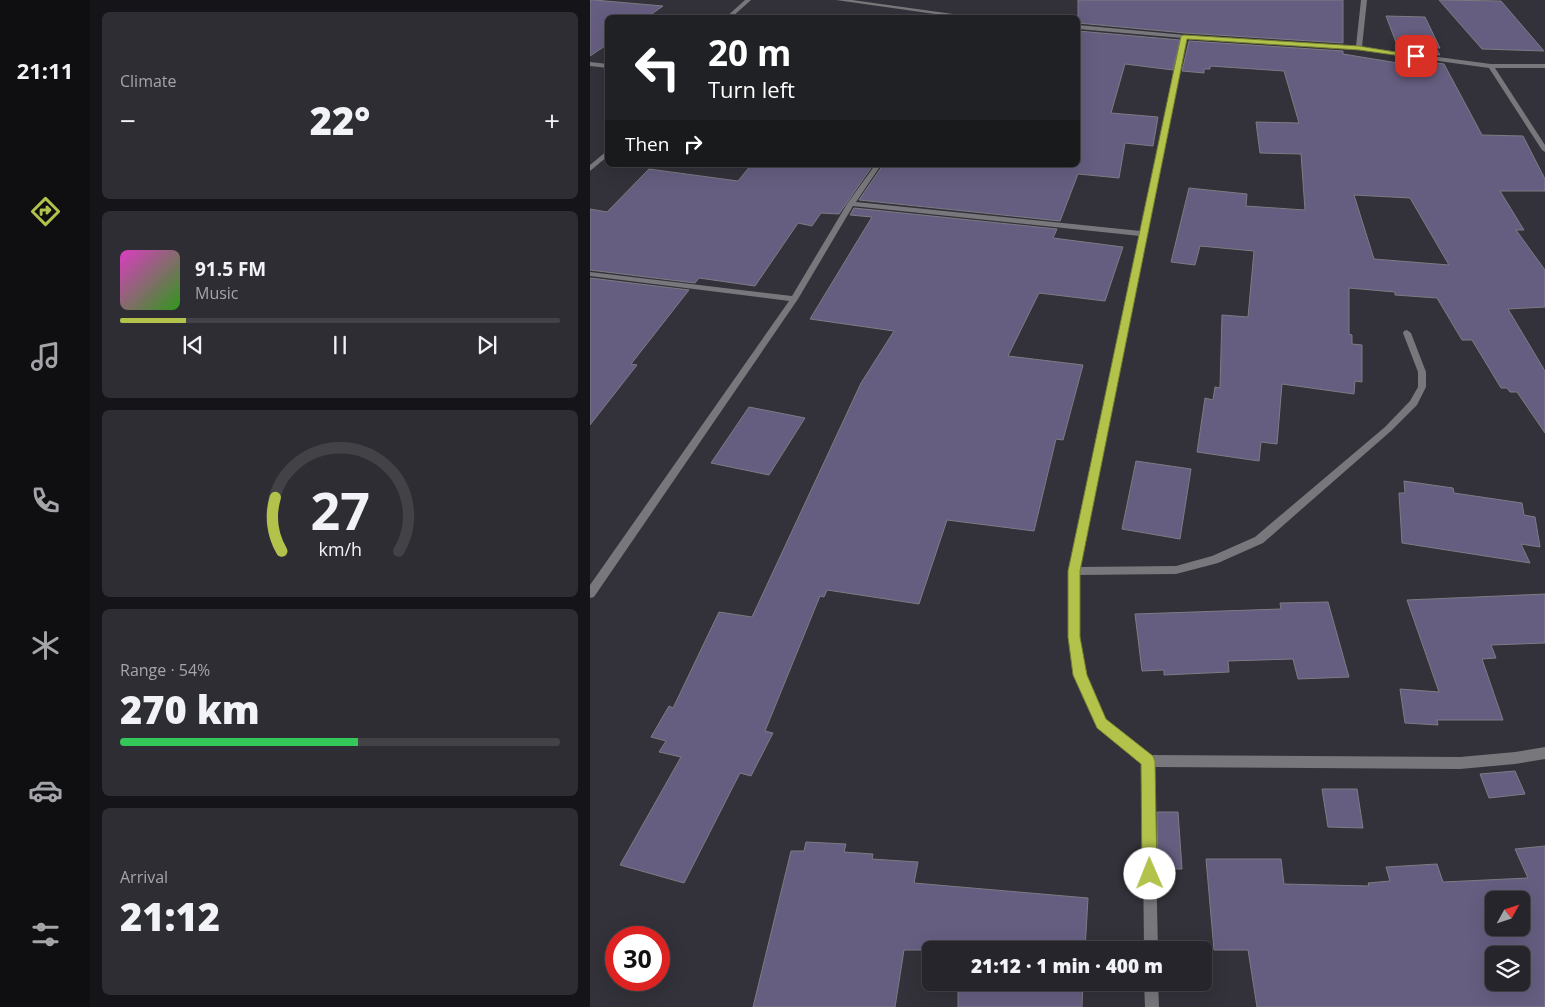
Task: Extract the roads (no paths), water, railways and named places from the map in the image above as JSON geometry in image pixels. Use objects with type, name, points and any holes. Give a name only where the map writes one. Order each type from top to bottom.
[{"type":"street","points":[[731,15],[748,0]]},
{"type":"street","points":[[839,0],[956,15]]},
{"type":"street","points":[[1359,48],[1364,0]]},
{"type":"street","points":[[1080,26],[1184,36],[1359,48],[1491,66],[1545,66]]},
{"type":"street","points":[[1184,36],[1145,234],[1074,571],[1074,637],[1080,675],[1102,723],[1148,761],[1460,763],[1545,753]]},
{"type":"street","points":[[590,64],[605,66]]},
{"type":"street","points":[[1491,66],[1545,150]]},
{"type":"street","points":[[590,170],[605,155]]},
{"type":"street","points":[[590,594],[794,299],[851,204],[877,167]]},
{"type":"street","points":[[851,204],[1145,234]]},
{"type":"street","points":[[590,274],[794,299]]},
{"type":"street","points":[[1074,571],[1176,570],[1214,560],[1259,540],[1388,429],[1414,403],[1422,387],[1422,372],[1407,333]]},
{"type":"street","points":[[1148,761],[1151,941]]},
{"type":"street","points":[[1151,991],[1152,1007]]}]
